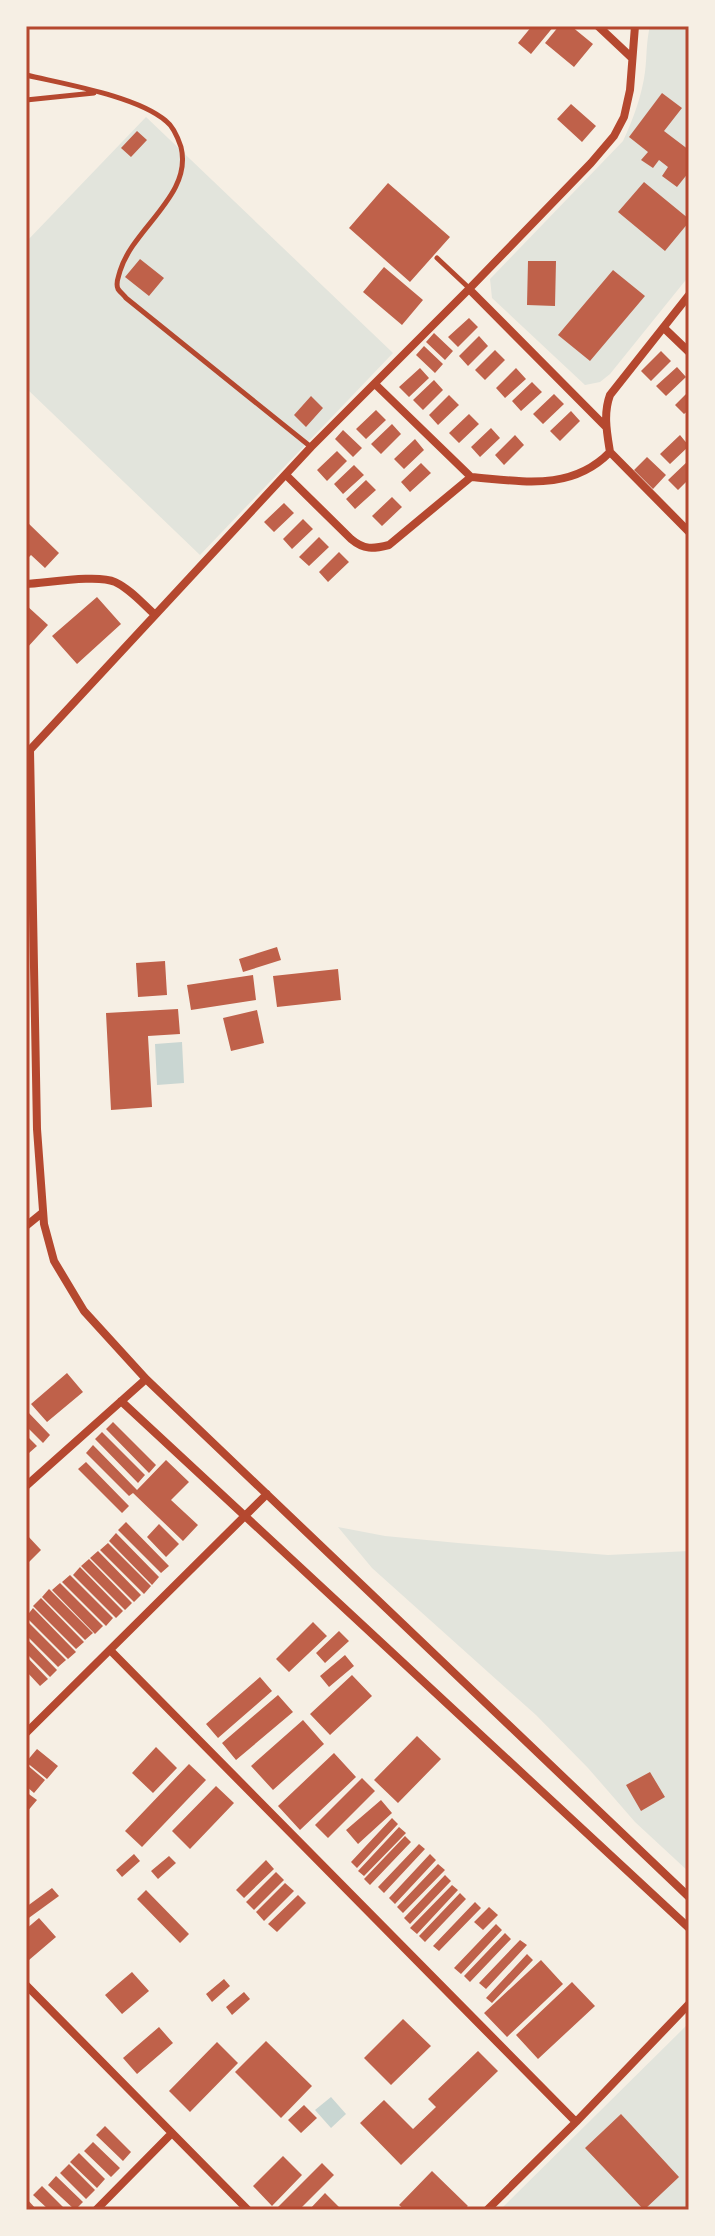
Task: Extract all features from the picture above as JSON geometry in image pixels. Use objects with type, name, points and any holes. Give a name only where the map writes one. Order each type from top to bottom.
[{"type":"street","points":[[598,26],[632,58]]},
{"type":"street","points":[[635,26],[627,103],[614,136],[469,289],[311,447],[28,752],[37,1129],[42,1213],[54,1261],[84,1311],[146,1379],[689,1897]]},
{"type":"street","points":[[469,289],[606,427]]},
{"type":"street","points":[[689,295],[617,385],[606,406],[610,452],[689,532]]},
{"type":"street","points":[[664,328],[689,352]]},
{"type":"street","points":[[375,384],[471,477],[536,482],[572,477],[589,469],[610,452]]},
{"type":"street","points":[[286,475],[351,539],[362,548],[375,549],[389,545],[471,477]]},
{"type":"street","points":[[26,584],[93,578],[112,580],[154,614]]},
{"type":"street","points":[[26,1226],[42,1213]]},
{"type":"street","points":[[26,1486],[146,1379]]},
{"type":"street","points":[[121,1401],[689,1928]]},
{"type":"street","points":[[26,1733],[267,1494]]},
{"type":"street","points":[[110,1650],[576,2122]]},
{"type":"street","points":[[26,1986],[248,2210]]},
{"type":"street","points":[[487,2210],[689,2004]]},
{"type":"street","points":[[96,2210],[172,2133]]},
{"type":"lane","points":[[26,75],[134,103],[168,122],[179,138],[183,154],[182,174],[129,252],[122,265],[118,289],[311,447]]},
{"type":"lane","points":[[26,100],[99,93]]},
{"type":"lane","points":[[437,258],[469,289]]},
{"type":"shaded area","points":[[650,26],[689,26],[689,276],[610,374],[600,382],[585,385],[492,298],[490,279],[623,141],[642,90]]},
{"type":"shaded area","points":[[146,117],[393,353],[200,555],[26,388],[26,242]]},
{"type":"shaded area","points":[[182,1042],[184,1083],[157,1085],[155,1044]]},
{"type":"shaded area","points":[[338,1527],[385,1536],[608,1555],[689,1551],[689,1872],[635,1822],[536,1715],[372,1568]]},
{"type":"shaded area","points":[[689,2023],[689,2210],[500,2210]]},
{"type":"shaded area","points":[[331,2097],[346,2114],[331,2128],[315,2110]]},
{"type":"building","points":[[532,26],[554,26],[531,54],[518,43]]},
{"type":"building","points":[[559,26],[571,26],[593,44],[574,67],[545,43]]},
{"type":"building","points":[[662,93],[682,108],[664,131],[689,150],[689,172],[677,187],[662,176],[668,167],[659,160],[653,168],[641,160],[648,152],[629,137]]},
{"type":"building","points":[[571,104],[596,126],[582,142],[557,119]]},
{"type":"building","points":[[137,131],[147,140],[131,157],[121,148]]},
{"type":"building","points":[[644,182],[689,219],[665,251],[618,212]]},
{"type":"building","points":[[388,183],[450,237],[410,282],[349,228]]},
{"type":"building","points":[[140,259],[164,278],[149,296],[125,277]]},
{"type":"building","points":[[528,261],[556,261],[555,306],[527,305]]},
{"type":"building","points":[[384,267],[423,300],[402,325],[363,292]]},
{"type":"building","points":[[613,270],[645,296],[590,361],[558,335]]},
{"type":"building","points":[[469,318],[478,327],[458,347],[448,337]]},
{"type":"building","points":[[434,333],[453,351],[445,360],[426,342]]},
{"type":"building","points":[[479,336],[488,346],[468,366],[459,356]]},
{"type":"building","points":[[424,346],[443,364],[435,373],[416,355]]},
{"type":"building","points":[[495,350],[505,360],[485,380],[475,370]]},
{"type":"building","points":[[661,351],[671,361],[651,381],[641,371]]},
{"type":"building","points":[[677,367],[686,377],[666,396],[656,386]]},
{"type":"building","points":[[420,368],[429,378],[409,397],[399,387]]},
{"type":"building","points":[[516,368],[526,379],[505,398],[496,388]]},
{"type":"building","points":[[434,380],[443,390],[423,410],[413,400]]},
{"type":"building","points":[[532,382],[542,392],[521,411],[512,401]]},
{"type":"building","points":[[689,391],[689,410],[684,414],[675,405]]},
{"type":"building","points":[[554,394],[564,404],[543,424],[533,414]]},
{"type":"building","points":[[449,395],[459,405],[438,425],[429,415]]},
{"type":"building","points":[[311,396],[323,408],[306,427],[294,415]]},
{"type":"building","points":[[376,410],[386,420],[366,439],[356,429]]},
{"type":"building","points":[[571,411],[580,421],[560,441],[550,431]]},
{"type":"building","points":[[469,414],[479,424],[459,443],[449,433]]},
{"type":"building","points":[[392,424],[401,434],[381,454],[371,444]]},
{"type":"building","points":[[491,428],[500,438],[480,457],[471,447]]},
{"type":"building","points":[[343,430],[362,448],[353,457],[335,439]]},
{"type":"building","points":[[515,435],[524,445],[504,465],[495,455]]},
{"type":"building","points":[[680,435],[689,446],[670,464],[660,454]]},
{"type":"building","points":[[415,439],[424,450],[404,469],[394,459]]},
{"type":"building","points":[[337,451],[347,461],[327,481],[317,470]]},
{"type":"building","points":[[647,457],[666,475],[653,489],[634,470]]},
{"type":"building","points":[[689,460],[689,479],[678,490],[668,480]]},
{"type":"building","points":[[421,463],[431,473],[410,492],[401,482]]},
{"type":"building","points":[[354,465],[364,475],[343,494],[334,484]]},
{"type":"building","points":[[366,480],[376,490],[355,509],[346,499]]},
{"type":"building","points":[[392,497],[402,507],[382,526],[372,516]]},
{"type":"building","points":[[284,503],[294,513],[274,532],[264,522]]},
{"type":"building","points":[[303,519],[313,529],[292,549],[283,539]]},
{"type":"building","points":[[26,521],[59,553],[45,568],[31,555],[26,560]]},
{"type":"building","points":[[319,537],[329,547],[309,566],[299,557]]},
{"type":"building","points":[[339,552],[349,562],[328,582],[319,572]]},
{"type":"building","points":[[97,597],[121,624],[77,664],[52,636]]},
{"type":"building","points":[[26,605],[48,625],[26,649]]},
{"type":"building","points":[[277,947],[281,960],[243,972],[239,959]]},
{"type":"building","points":[[165,961],[167,995],[138,997],[136,963]]},
{"type":"building","points":[[338,969],[341,1000],[277,1007],[273,976]]},
{"type":"building","points":[[253,975],[256,1000],[191,1010],[187,985]]},
{"type":"building","points":[[178,1009],[180,1034],[148,1036],[152,1107],[111,1110],[106,1013]]},
{"type":"building","points":[[257,1010],[264,1043],[231,1051],[223,1018]]},
{"type":"building","points":[[67,1373],[83,1392],[47,1422],[31,1404]]},
{"type":"building","points":[[26,1410],[50,1435],[43,1443],[26,1426]]},
{"type":"building","points":[[113,1422],[156,1465],[149,1473],[106,1429]]},
{"type":"building","points":[[102,1432],[145,1475],[138,1483],[95,1439]]},
{"type":"building","points":[[26,1435],[37,1446],[29,1453],[26,1450]]},
{"type":"building","points":[[93,1445],[137,1490],[166,1460],[189,1482],[171,1500],[198,1525],[183,1541],[133,1493],[129,1496],[86,1453]]},
{"type":"building","points":[[86,1462],[129,1506],[122,1513],[78,1469]]},
{"type":"building","points":[[126,1522],[169,1566],[161,1573],[118,1530]]},
{"type":"building","points":[[159,1524],[179,1544],[166,1557],[147,1537]]},
{"type":"building","points":[[116,1533],[159,1577],[152,1585],[109,1541]]},
{"type":"building","points":[[26,1534],[41,1550],[28,1563],[26,1561]]},
{"type":"building","points":[[108,1543],[151,1586],[144,1594],[100,1550]]},
{"type":"building","points":[[98,1551],[141,1595],[134,1602],[90,1558]]},
{"type":"building","points":[[89,1559],[132,1603],[125,1610],[81,1566]]},
{"type":"building","points":[[80,1567],[123,1611],[116,1618],[73,1575]]},
{"type":"building","points":[[70,1575],[113,1618],[106,1626],[62,1582]]},
{"type":"building","points":[[60,1583],[103,1626],[95,1634],[52,1590]]},
{"type":"building","points":[[49,1589],[93,1633],[85,1640],[42,1597]]},
{"type":"building","points":[[41,1598],[84,1642],[76,1649],[33,1606]]},
{"type":"building","points":[[33,1608],[76,1652],[68,1659],[26,1617]]},
{"type":"building","points":[[26,1620],[66,1660],[58,1667],[26,1635]]},
{"type":"building","points":[[313,1622],[327,1636],[289,1672],[276,1659]]},
{"type":"building","points":[[339,1631],[349,1641],[325,1663],[316,1653]]},
{"type":"building","points":[[26,1638],[57,1670],[50,1677],[26,1653]]},
{"type":"building","points":[[345,1655],[354,1666],[329,1687],[320,1676]]},
{"type":"building","points":[[26,1656],[48,1679],[40,1686],[26,1671]]},
{"type":"building","points":[[352,1675],[372,1696],[330,1735],[310,1714]]},
{"type":"building","points":[[260,1677],[272,1691],[218,1738],[206,1724]]},
{"type":"building","points":[[278,1695],[293,1712],[236,1760],[222,1743]]},
{"type":"building","points":[[303,1720],[324,1744],[273,1790],[251,1766]]},
{"type":"building","points":[[417,1736],[441,1759],[398,1803],[374,1780]]},
{"type":"building","points":[[156,1747],[177,1768],[153,1793],[132,1773]]},
{"type":"building","points":[[37,1749],[58,1766],[47,1779],[26,1762]]},
{"type":"building","points":[[334,1753],[356,1777],[300,1830],[278,1806]]},
{"type":"building","points":[[26,1764],[45,1780],[34,1793],[26,1786]]},
{"type":"building","points":[[189,1764],[206,1780],[142,1847],[125,1831]]},
{"type":"building","points":[[650,1772],[665,1797],[641,1811],[626,1785]]},
{"type":"building","points":[[362,1778],[375,1791],[328,1838],[315,1825]]},
{"type":"building","points":[[216,1786],[234,1803],[190,1849],[172,1831]]},
{"type":"building","points":[[26,1792],[37,1800],[26,1813]]},
{"type":"building","points":[[381,1800],[392,1813],[358,1844],[346,1830]]},
{"type":"building","points":[[392,1818],[398,1824],[357,1868],[351,1862]]},
{"type":"building","points":[[399,1827],[406,1833],[364,1876],[358,1871]]},
{"type":"building","points":[[405,1836],[411,1842],[370,1885],[364,1879]]},
{"type":"building","points":[[419,1844],[425,1849],[384,1893],[378,1887]]},
{"type":"building","points":[[134,1854],[140,1861],[122,1877],[116,1870]]},
{"type":"building","points":[[430,1854],[436,1860],[395,1904],[389,1898]]},
{"type":"building","points":[[169,1856],[176,1863],[158,1879],[151,1871]]},
{"type":"building","points":[[266,1860],[274,1869],[244,1898],[236,1890]]},
{"type":"building","points":[[438,1864],[445,1870],[403,1913],[397,1907]]},
{"type":"building","points":[[276,1872],[284,1880],[254,1910],[246,1902]]},
{"type":"building","points":[[445,1875],[451,1881],[410,1924],[404,1918]]},
{"type":"building","points":[[285,1883],[294,1891],[264,1921],[256,1912]]},
{"type":"building","points":[[452,1885],[458,1890],[417,1934],[410,1928]]},
{"type":"building","points":[[52,1888],[59,1896],[26,1920],[26,1907]]},
{"type":"building","points":[[146,1890],[189,1934],[180,1943],[137,1899]]},
{"type":"building","points":[[460,1893],[466,1899],[425,1942],[419,1936]]},
{"type":"building","points":[[298,1895],[306,1903],[277,1932],[268,1924]]},
{"type":"building","points":[[475,1902],[481,1908],[439,1951],[433,1946]]},
{"type":"building","points":[[489,1907],[498,1915],[483,1930],[474,1922]]},
{"type":"building","points":[[39,1918],[56,1937],[29,1960],[26,1957],[26,1929]]},
{"type":"building","points":[[496,1924],[502,1930],[461,1974],[454,1968]]},
{"type":"building","points":[[505,1933],[511,1939],[470,1982],[464,1976]]},
{"type":"building","points":[[520,1940],[527,1945],[486,1989],[479,1983]]},
{"type":"building","points":[[527,1954],[533,1960],[492,2003],[486,1998]]},
{"type":"building","points":[[541,1960],[563,1984],[507,2037],[484,2013]]},
{"type":"building","points":[[132,1972],[149,1991],[122,2014],[105,1995]]},
{"type":"building","points":[[224,1979],[230,1986],[212,2002],[206,1994]]},
{"type":"building","points":[[572,1982],[595,2006],[538,2059],[516,2035]]},
{"type":"building","points":[[244,1992],[250,1999],[232,2015],[226,2007]]},
{"type":"building","points":[[403,2019],[431,2046],[391,2085],[364,2058]]},
{"type":"building","points":[[159,2027],[173,2043],[137,2074],[123,2058]]},
{"type":"building","points":[[266,2041],[312,2086],[281,2118],[235,2072]]},
{"type":"building","points":[[217,2042],[238,2063],[190,2112],[169,2091]]},
{"type":"building","points":[[478,2051],[498,2071],[401,2165],[360,2123],[384,2100],[413,2129],[436,2107],[428,2099]]},
{"type":"building","points":[[304,2105],[317,2118],[301,2133],[288,2120]]},
{"type":"building","points":[[621,2114],[679,2177],[644,2210],[585,2148]]},
{"type":"building","points":[[105,2126],[131,2152],[123,2161],[96,2135]]},
{"type":"building","points":[[93,2142],[120,2168],[111,2177],[84,2151]]},
{"type":"building","points":[[79,2153],[105,2179],[97,2188],[70,2162]]},
{"type":"building","points":[[283,2156],[302,2175],[272,2206],[253,2186]]},
{"type":"building","points":[[322,2163],[334,2175],[299,2210],[275,2210]]},
{"type":"building","points":[[69,2164],[95,2190],[86,2199],[60,2173]]},
{"type":"building","points":[[432,2171],[468,2206],[463,2210],[405,2210],[399,2205]]},
{"type":"building","points":[[56,2176],[83,2202],[75,2210],[48,2185]]},
{"type":"building","points":[[42,2186],[66,2210],[49,2210],[33,2195]]},
{"type":"building","points":[[325,2193],[340,2208],[309,2210]]},
{"type":"building","points":[[26,2198],[37,2210],[26,2210]]}]
